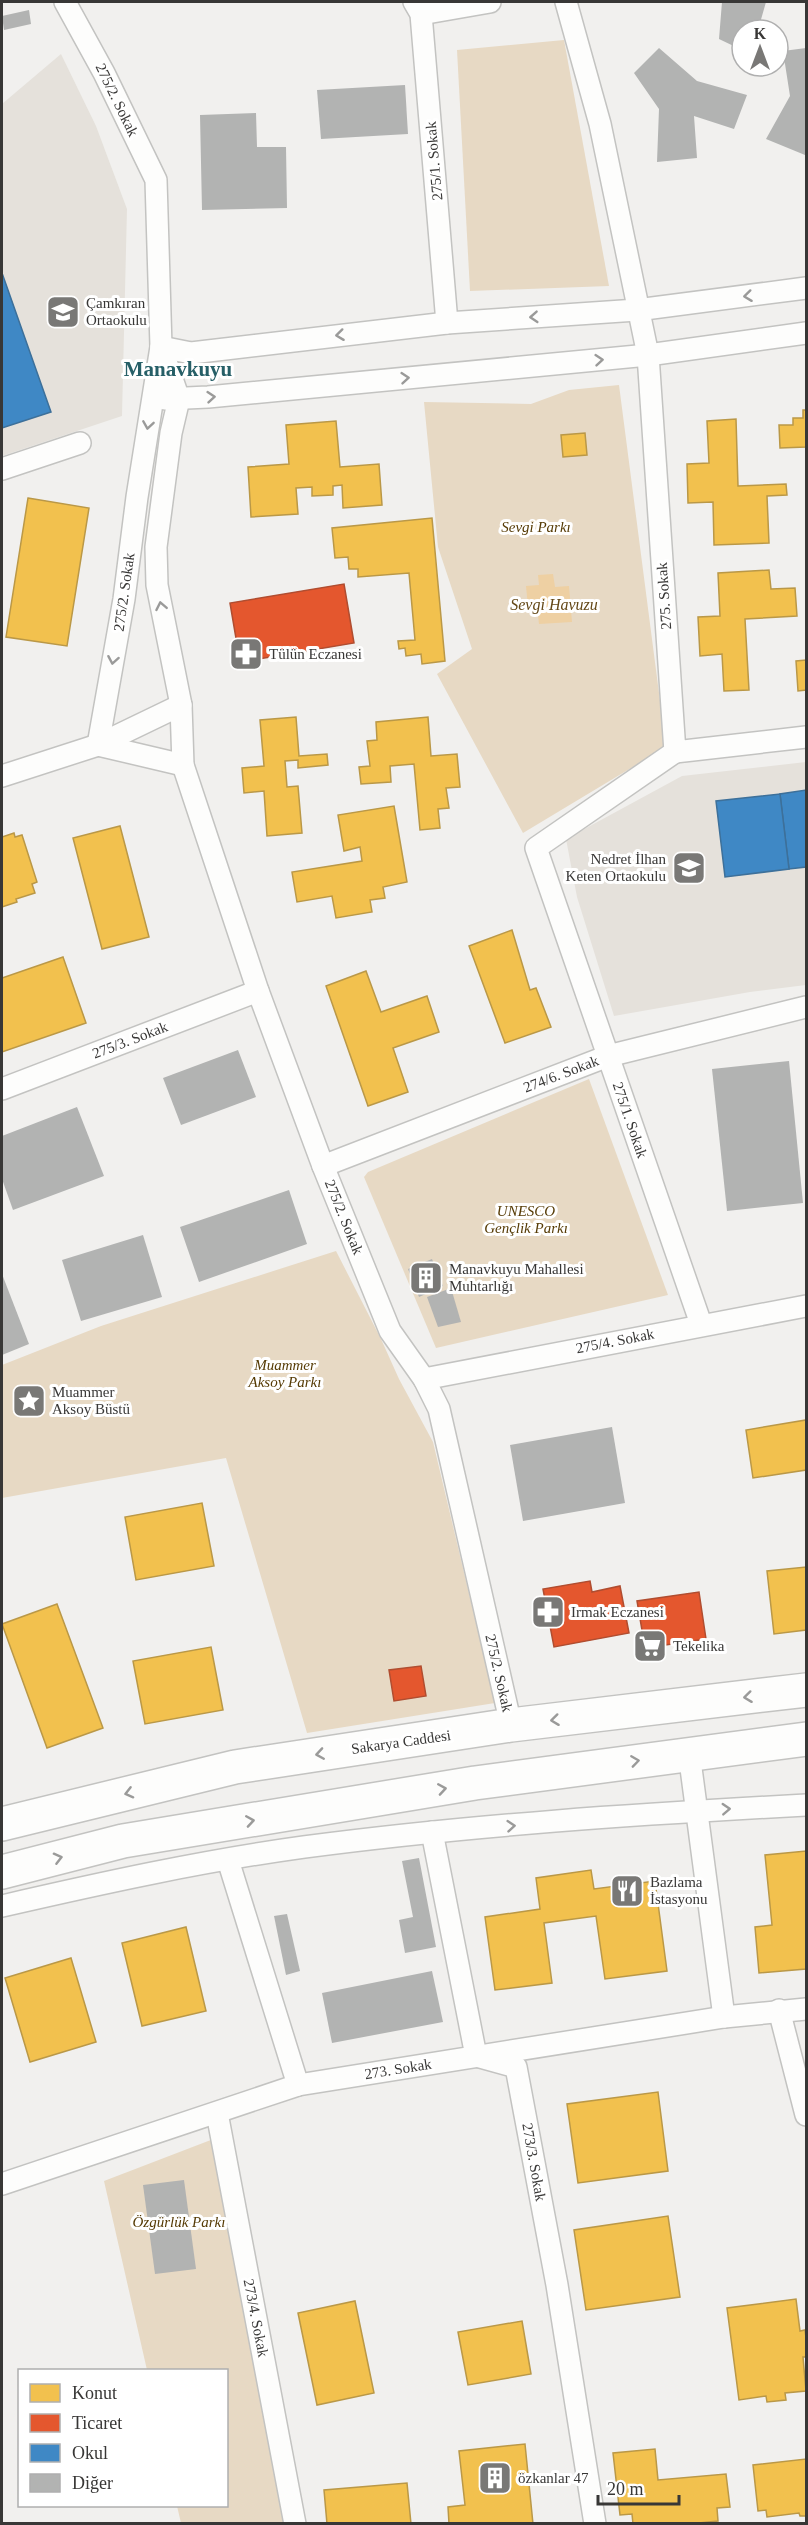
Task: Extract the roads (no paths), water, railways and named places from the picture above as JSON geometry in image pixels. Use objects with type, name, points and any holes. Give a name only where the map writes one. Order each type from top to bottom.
[{"type":"main road","name":"Sakarya Caddesi","points":[[2,1824],[235,1767],[511,1725],[807,1690]]},
{"type":"main road","points":[[2,1872],[123,1841],[475,1784],[689,1753],[807,1739]]},
{"type":"street","name":"275/2. Sokak","points":[[65,2],[104,72],[156,180],[161,347],[136,497],[124,599],[98,745]]},
{"type":"street","points":[[418,8],[490,2]]},
{"type":"street","name":"275. Sokak","points":[[566,2],[600,124],[648,355],[675,752]]},
{"type":"street","name":"275/1. Sokak","points":[[418,8],[447,323]]},
{"type":"street","points":[[161,347],[191,353],[447,323],[637,310],[807,288]]},
{"type":"street","points":[[153,399],[179,399],[648,355],[807,333]]},
{"type":"street","name":"275/2. Sokak","points":[[161,347],[179,399],[171,433],[156,556],[157,585],[181,705],[183,765],[258,991],[323,1166],[390,1331],[424,1379],[440,1409],[511,1725]]},
{"type":"street","points":[[2,469],[80,443]]},
{"type":"street","points":[[2,776],[98,745],[181,705]]},
{"type":"street","points":[[675,752],[807,737]]},
{"type":"street","points":[[98,745],[183,765]]},
{"type":"street","name":"275/1. Sokak","points":[[675,752],[536,848],[701,1324]]},
{"type":"street","name":"275/3. Sokak","points":[[2,1089],[258,991]]},
{"type":"street","name":"274/6. Sokak","points":[[323,1166],[608,1056],[807,1007]]},
{"type":"street","name":"275/4. Sokak","points":[[424,1379],[701,1324],[807,1306]]},
{"type":"street","points":[[689,1753],[724,2017]]},
{"type":"street","points":[[2,1906],[121,1879],[303,1848],[432,1832],[698,1811],[807,1805]]},
{"type":"street","points":[[432,1832],[476,2056]]},
{"type":"street","points":[[228,1860],[298,2085]]},
{"type":"street","name":"273. Sokak","points":[[2,2184],[298,2085],[724,2017],[807,2009]]},
{"type":"street","points":[[779,2010],[807,2115]]},
{"type":"street","name":"273/3. Sokak","points":[[476,2056],[516,2067],[556,2285],[595,2523]]},
{"type":"street","name":"273/4. Sokak","points":[[217,2113],[296,2523]]},
{"type":"water","name":"Sevgi Havuzu","points":[[553,574],[555,587],[569,586],[572,622],[539,624],[537,606],[528,607],[526,586],[539,585],[538,575]]},
{"type":"place","name":"Çamkıran Ortaokulu","points":[[63,312]]},
{"type":"place","name":"Tülün Eczanesi","points":[[246,654]]},
{"type":"place","name":"Nedret İlhan Keten Ortaokulu","points":[[689,868]]},
{"type":"place","name":"Manavkuyu Mahallesi Muhtarlığı","points":[[426,1278]]},
{"type":"place","name":"Muammer Aksoy Büstü","points":[[29,1401]]},
{"type":"place","name":"Irmak Eczanesi","points":[[548,1612]]},
{"type":"place","name":"Tekelika","points":[[650,1646]]},
{"type":"place","name":"Bazlama İstasyonu","points":[[627,1891]]},
{"type":"place","name":"özkanlar 47","points":[[495,2478]]},
{"type":"district","name":"Manavkuyu","points":[[178,369]]},
{"type":"park label","name":"Sevgi Parkı","points":[[536,527]]},
{"type":"park label","name":"UNESCO Gençlik Parkı","points":[[526,1220]]},
{"type":"park label","name":"Muammer Aksoy Parkı","points":[[285,1374]]},
{"type":"park label","name":"Özgürlük Parkı","points":[[179,2222]]}]
